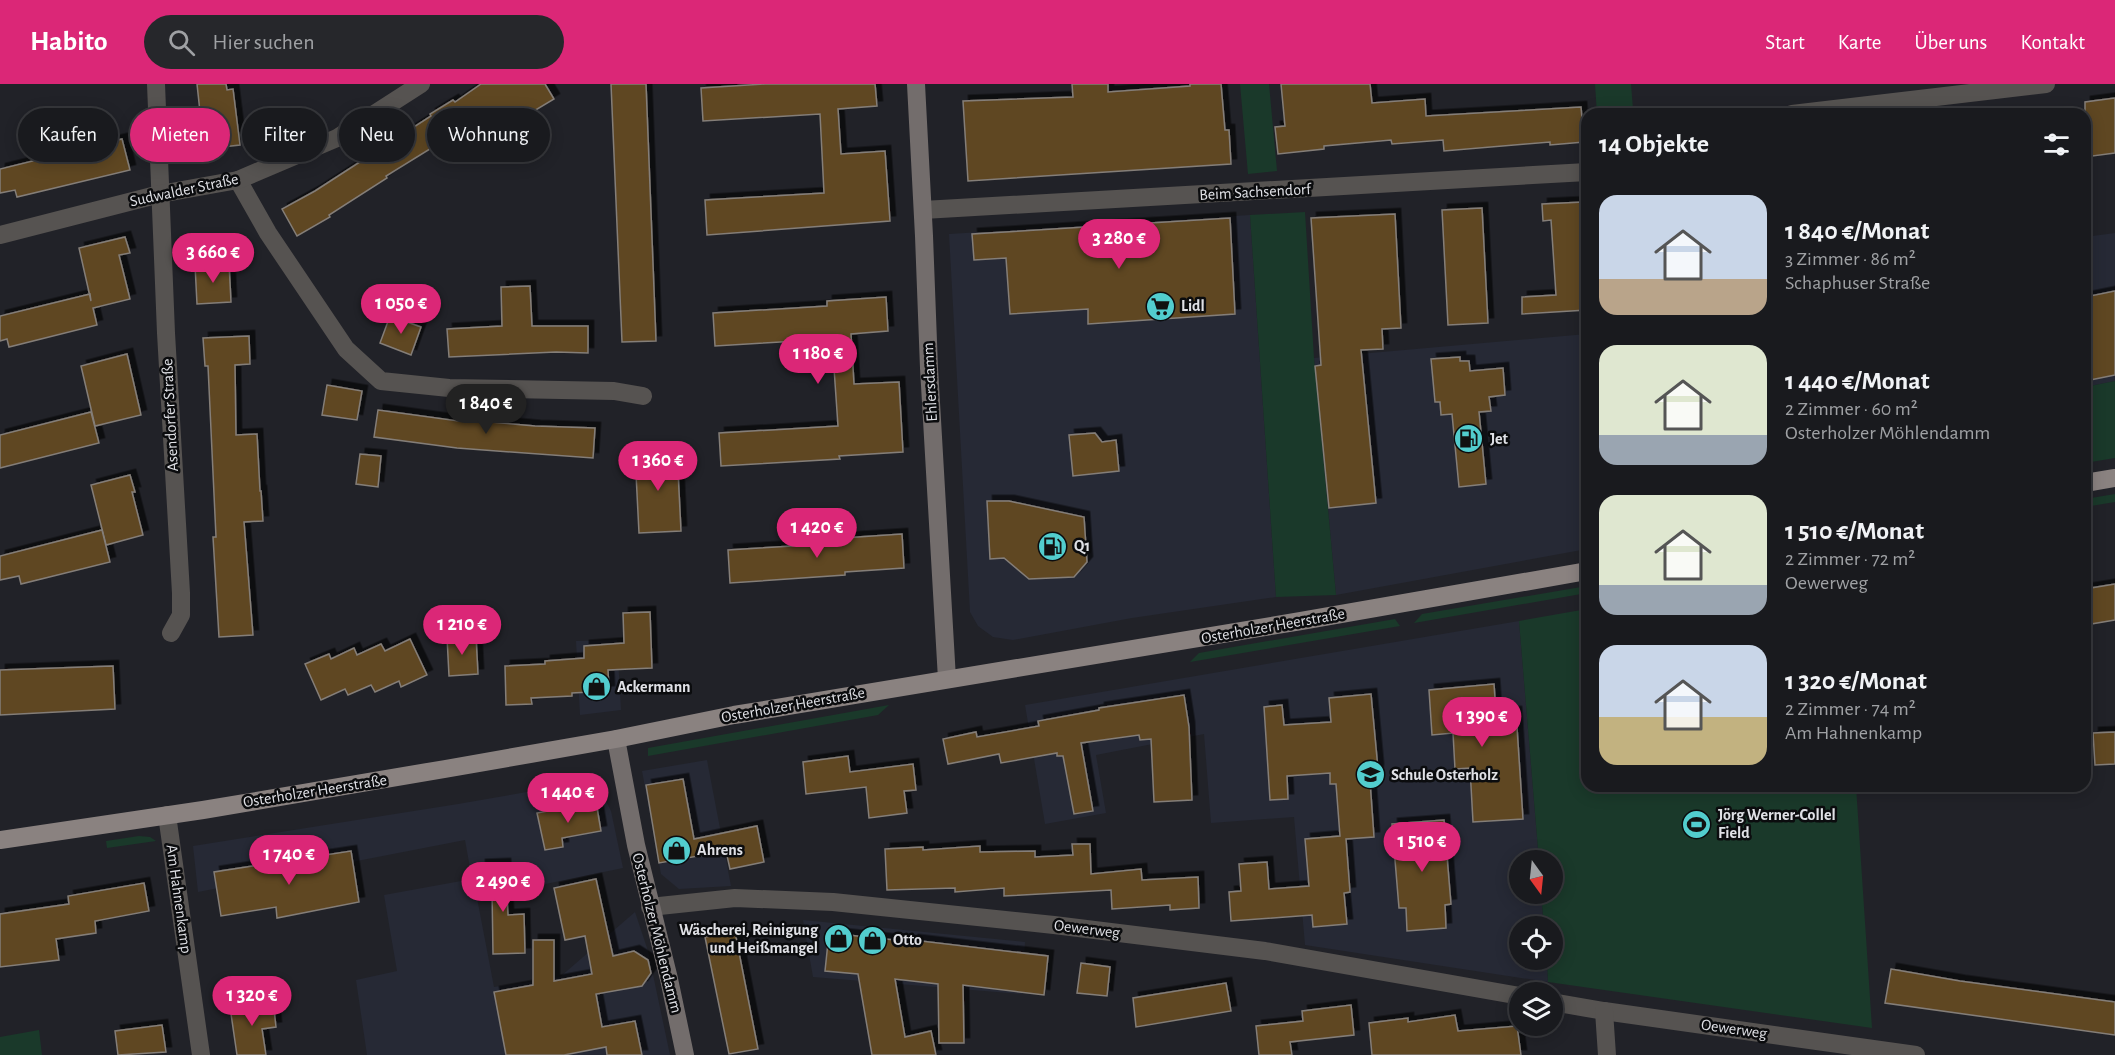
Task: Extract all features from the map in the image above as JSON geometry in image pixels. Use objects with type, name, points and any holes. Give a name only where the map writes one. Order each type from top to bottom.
[{"type":"main road","points":[[2091,482],[2115,478]]},
{"type":"main road","name":"Osterholzer Heerstraße","points":[[0,840],[167,815],[616,739],[734,715],[1581,572]]},
{"type":"street","name":"Asendorfer Straße","points":[[156,84],[181,593],[181,615],[171,633]]},
{"type":"street","name":"Sudwalder Straße","points":[[0,235],[160,194],[238,180],[337,138],[421,84]]},
{"type":"street","name":"Ehlersdamm","points":[[916,84],[947,679]]},
{"type":"street","points":[[1843,108],[2046,84]]},
{"type":"street","name":"Beim Sachsendorf","points":[[923,210],[1581,172]]},
{"type":"street","points":[[238,180],[268,233],[346,349],[381,381],[449,388],[614,391],[643,396]]},
{"type":"street","name":"Osterholzer Möhlendamm","points":[[616,739],[636,845],[685,1055]]},
{"type":"street","name":"Am Hahnenkamp","points":[[167,815],[201,1055]]},
{"type":"street","name":"Oewerweg","points":[[650,907],[735,898],[833,902],[1054,925],[1265,951],[1509,994]]},
{"type":"street","name":"Oewerweg","points":[[1563,1004],[1916,1055]]},
{"type":"street","points":[[1604,1011],[1607,1055]]},
{"type":"shaded area","points":[[1250,215],[1276,597],[1132,618],[1013,640],[993,637],[978,626],[970,612],[949,234]]},
{"type":"shaded area","points":[[2115,233],[2115,381],[2091,386],[2091,236]]},
{"type":"shaded area","points":[[1581,335],[1581,550],[1336,595],[1314,358]]},
{"type":"shaded area","name":"Schule Osterholz","points":[[1519,621],[1538,850],[1509,850],[1509,904],[1542,904],[1543,916],[1509,916],[1509,970],[1547,970],[1548,982],[1305,945],[1294,817],[1211,823],[1204,734],[1096,755],[1106,813],[1045,824],[1025,705]]},
{"type":"shaded area","points":[[617,640],[621,710],[580,715],[576,641]]},
{"type":"shaded area","points":[[707,760],[731,886],[679,889],[661,874],[642,771]]},
{"type":"shaded area","points":[[584,782],[598,785],[611,811],[623,868],[477,898],[494,987],[560,977],[635,912],[648,951],[670,1055],[367,1055],[356,980],[397,971],[384,895],[472,879],[465,840],[198,892],[193,846]]},
{"type":"shaded area","points":[[803,920],[1025,942],[1022,994],[813,977]]},
{"type":"green space","points":[[1240,84],[1269,84],[1277,171],[1248,174]]},
{"type":"green space","points":[[1595,84],[1631,84],[1633,108],[1597,108]]},
{"type":"green space","points":[[1305,212],[1314,358],[1336,595],[1276,597],[1250,215]]},
{"type":"green space","points":[[2115,381],[2115,458],[2091,462],[2091,386]]},
{"type":"green space","points":[[2115,494],[2115,502],[2091,506],[2091,498]]},
{"type":"green space","points":[[1581,587],[1581,594],[1414,623],[1422,614]]},
{"type":"green space","name":"Jörg Werner-Collel Field","points":[[1581,610],[1581,792],[1856,792],[1872,1028],[1563,984],[1563,982],[1548,982],[1547,970],[1563,970],[1563,916],[1543,916],[1542,904],[1563,904],[1563,850],[1538,850],[1519,621]]},
{"type":"green space","points":[[1395,619],[1400,626],[1190,662],[1199,653]]},
{"type":"green space","points":[[889,705],[878,715],[648,756],[648,748]]},
{"type":"green space","points":[[139,836],[150,837],[156,841],[107,848],[106,841]]},
{"type":"green space","points":[[39,1030],[42,1055],[0,1055],[0,1037]]},
{"type":"building","points":[[197,84],[226,84],[227,90],[233,89],[240,145],[230,146],[230,108],[200,108]]},
{"type":"building","points":[[481,84],[545,84],[554,99],[539,108],[440,108],[453,100],[455,102]]},
{"type":"building","points":[[611,84],[646,84],[656,341],[622,342]]},
{"type":"building","points":[[765,84],[875,84],[877,106],[838,109],[841,154],[885,151],[890,221],[707,235],[705,200],[824,193],[820,114],[703,121],[701,88]]},
{"type":"building","points":[[1072,84],[1108,84],[1108,92],[1190,86],[1190,84],[1221,84],[1225,130],[1229,130],[1231,164],[968,181],[963,101],[1073,97]]},
{"type":"building","points":[[1281,84],[1370,84],[1372,103],[1425,99],[1426,116],[1581,108],[1581,142],[1550,145],[1550,142],[1444,151],[1443,140],[1392,144],[1391,140],[1324,146],[1324,149],[1278,154],[1275,127],[1285,126]]},
{"type":"building","points":[[2115,98],[2115,153],[2091,156],[2091,108],[2085,108],[2085,102]]},
{"type":"building","points":[[427,119],[427,151],[415,158],[415,126]]},
{"type":"building","points":[[122,139],[130,170],[17,197],[15,190],[0,193],[0,169],[28,162],[118,162],[118,140]]},
{"type":"building","points":[[360,162],[409,162],[329,215],[330,217],[297,236],[282,209]]},
{"type":"building","points":[[1581,202],[1581,310],[1522,314],[1522,297],[1556,295],[1551,220],[1543,221],[1542,204]]},
{"type":"building","points":[[1482,208],[1488,323],[1448,325],[1442,210]]},
{"type":"building","points":[[1395,214],[1401,328],[1382,329],[1383,349],[1361,350],[1376,503],[1329,508],[1315,366],[1321,365],[1311,218]]},
{"type":"building","points":[[1230,218],[1235,314],[1088,324],[1088,309],[1010,314],[1006,258],[974,260],[972,234]]},
{"type":"building","points":[[125,237],[130,253],[119,255],[130,299],[93,308],[97,325],[9,347],[7,339],[0,341],[0,316],[89,294],[79,248]]},
{"type":"building","points":[[229,263],[231,302],[197,304],[195,265]]},
{"type":"building","points":[[530,286],[532,326],[588,326],[588,353],[556,352],[449,357],[447,329],[502,326],[501,287]]},
{"type":"building","points":[[2115,291],[2115,375],[2091,380],[2091,296]]},
{"type":"building","points":[[886,297],[888,331],[851,334],[854,384],[899,382],[903,452],[839,456],[840,459],[721,466],[719,433],[838,426],[832,339],[715,346],[713,313],[827,306],[827,301]]},
{"type":"building","points":[[390,316],[421,327],[411,355],[380,343]]},
{"type":"building","points":[[249,336],[250,364],[235,365],[236,435],[257,434],[263,521],[244,522],[253,635],[219,637],[213,537],[216,537],[208,366],[205,366],[203,338]]},
{"type":"building","points":[[127,354],[141,415],[95,426],[81,366]]},
{"type":"building","points":[[1460,357],[1460,361],[1469,361],[1470,371],[1503,368],[1505,395],[1489,397],[1491,411],[1479,412],[1486,484],[1459,487],[1452,414],[1441,415],[1440,402],[1435,402],[1431,359]]},
{"type":"building","points":[[327,385],[362,391],[357,420],[322,415]]},
{"type":"building","points":[[378,410],[458,421],[458,419],[535,426],[595,428],[593,458],[457,448],[374,437]]},
{"type":"building","points":[[91,412],[99,443],[0,468],[0,435]]},
{"type":"building","points":[[1095,433],[1102,442],[1116,440],[1119,471],[1073,476],[1069,435]]},
{"type":"building","points":[[677,451],[681,531],[639,533],[635,454]]},
{"type":"building","points":[[360,454],[381,456],[378,487],[356,484]]},
{"type":"building","points":[[130,475],[143,535],[106,545],[91,485]]},
{"type":"building","points":[[987,501],[1009,501],[1084,517],[1087,562],[1074,577],[1029,579],[1004,558],[990,559]]},
{"type":"building","points":[[102,530],[110,562],[21,584],[19,576],[0,580],[0,556]]},
{"type":"building","points":[[902,534],[904,568],[845,572],[845,575],[730,583],[728,550],[843,543],[843,538]]},
{"type":"building","points":[[2115,584],[2115,620],[2091,624],[2091,588]]},
{"type":"building","points":[[650,612],[652,668],[608,670],[609,691],[531,698],[532,704],[506,705],[505,666],[545,664],[545,661],[584,658],[584,646],[624,643],[623,613]]},
{"type":"building","points":[[476,636],[478,674],[449,676],[447,637]]},
{"type":"building","points":[[410,639],[427,675],[401,687],[399,681],[375,692],[371,685],[348,695],[345,689],[321,700],[305,664],[329,654],[331,659],[354,648],[357,655],[381,644],[385,651]]},
{"type":"building","points":[[113,666],[115,709],[0,715],[0,670]]},
{"type":"building","points":[[1494,684],[1496,713],[1516,712],[1523,819],[1473,822],[1470,768],[1455,769],[1453,733],[1432,735],[1429,690]]},
{"type":"building","points":[[1371,694],[1378,769],[1377,780],[1370,781],[1374,837],[1346,839],[1350,892],[1344,893],[1347,924],[1313,927],[1312,915],[1231,921],[1229,892],[1241,891],[1239,864],[1267,862],[1269,889],[1309,886],[1305,839],[1340,836],[1336,784],[1330,784],[1330,773],[1287,776],[1288,799],[1270,800],[1264,707],[1282,705],[1284,725],[1331,722],[1329,698]]},
{"type":"building","points":[[1184,695],[1189,727],[1192,800],[1154,802],[1151,739],[1140,740],[1139,735],[1081,743],[1093,811],[1074,814],[1063,756],[1057,756],[1057,753],[1001,763],[999,754],[948,764],[943,739],[976,732],[977,737],[1039,726],[1038,721],[1099,710],[1099,708]]},
{"type":"building","points":[[2115,732],[2115,764],[2095,765],[2093,733]]},
{"type":"building","points":[[848,756],[850,772],[913,764],[916,790],[904,791],[907,813],[869,818],[866,787],[806,794],[803,762]]},
{"type":"building","points":[[683,779],[694,839],[757,826],[764,862],[730,869],[726,851],[659,863],[646,785]]},
{"type":"building","points":[[596,802],[601,831],[562,838],[563,847],[545,850],[537,813]]},
{"type":"building","points":[[1444,820],[1451,904],[1445,905],[1446,928],[1407,931],[1406,908],[1399,908],[1392,824]]},
{"type":"building","points":[[1072,844],[1090,844],[1091,874],[1141,869],[1142,880],[1198,877],[1199,908],[1170,910],[1170,905],[1112,909],[1111,890],[1004,896],[1004,888],[955,892],[955,888],[887,890],[885,849],[923,847],[923,850],[980,846],[980,852],[1035,851],[1035,857],[1073,855]]},
{"type":"building","points":[[351,851],[359,902],[277,918],[276,907],[221,916],[214,872]]},
{"type":"building","points":[[505,864],[508,915],[524,914],[525,953],[493,954],[492,890],[481,891],[480,865]]},
{"type":"building","points":[[596,879],[613,956],[634,951],[648,960],[651,973],[642,986],[596,994],[602,1027],[635,1021],[642,1055],[607,1055],[606,1047],[564,1055],[506,1055],[494,992],[533,985],[533,940],[554,940],[554,981],[592,974],[585,936],[565,940],[554,888]]},
{"type":"building","points":[[144,883],[149,911],[95,921],[96,933],[56,939],[59,960],[0,967],[0,914],[69,904],[68,896]]},
{"type":"building","points":[[735,932],[758,1049],[729,1054],[705,937]]},
{"type":"building","points":[[829,933],[913,942],[913,940],[1048,956],[1044,995],[963,985],[964,1043],[939,1043],[938,984],[895,979],[905,1037],[931,1031],[936,1055],[872,1055],[858,974],[825,971]]},
{"type":"building","points":[[1081,963],[1110,967],[1107,996],[1077,993]]},
{"type":"building","points":[[1891,969],[1960,981],[2115,1002],[2115,1035],[1885,1003]]},
{"type":"building","points":[[1226,983],[1231,1011],[1136,1027],[1133,998]]},
{"type":"building","points":[[273,1001],[276,1027],[262,1029],[266,1055],[237,1055],[230,1007]]},
{"type":"building","points":[[1351,1005],[1354,1035],[1290,1042],[1292,1055],[1259,1055],[1256,1026],[1303,1021],[1302,1011]]},
{"type":"building","points":[[1455,1015],[1458,1031],[1509,1027],[1509,1036],[1518,1036],[1521,1055],[1372,1055],[1369,1023],[1408,1018],[1408,1022]]},
{"type":"building","points":[[162,1025],[166,1052],[118,1055],[115,1031]]},
{"type":"place","name":"Lidl","points":[[1160,306]]},
{"type":"place","name":"Jet","points":[[1469,439]]},
{"type":"place","name":"Q1","points":[[1053,546]]},
{"type":"place","name":"Ackermann","points":[[596,687]]},
{"type":"place","name":"Schule Osterholz","points":[[1370,775]]},
{"type":"place","name":"Jörg Werner-Collel Field","points":[[1697,824]]},
{"type":"place","name":"Ahrens","points":[[676,850]]},
{"type":"place","name":"Wäscherei, Reinigung und Heißmangel","points":[[839,939]]},
{"type":"place","name":"Otto","points":[[872,940]]}]
